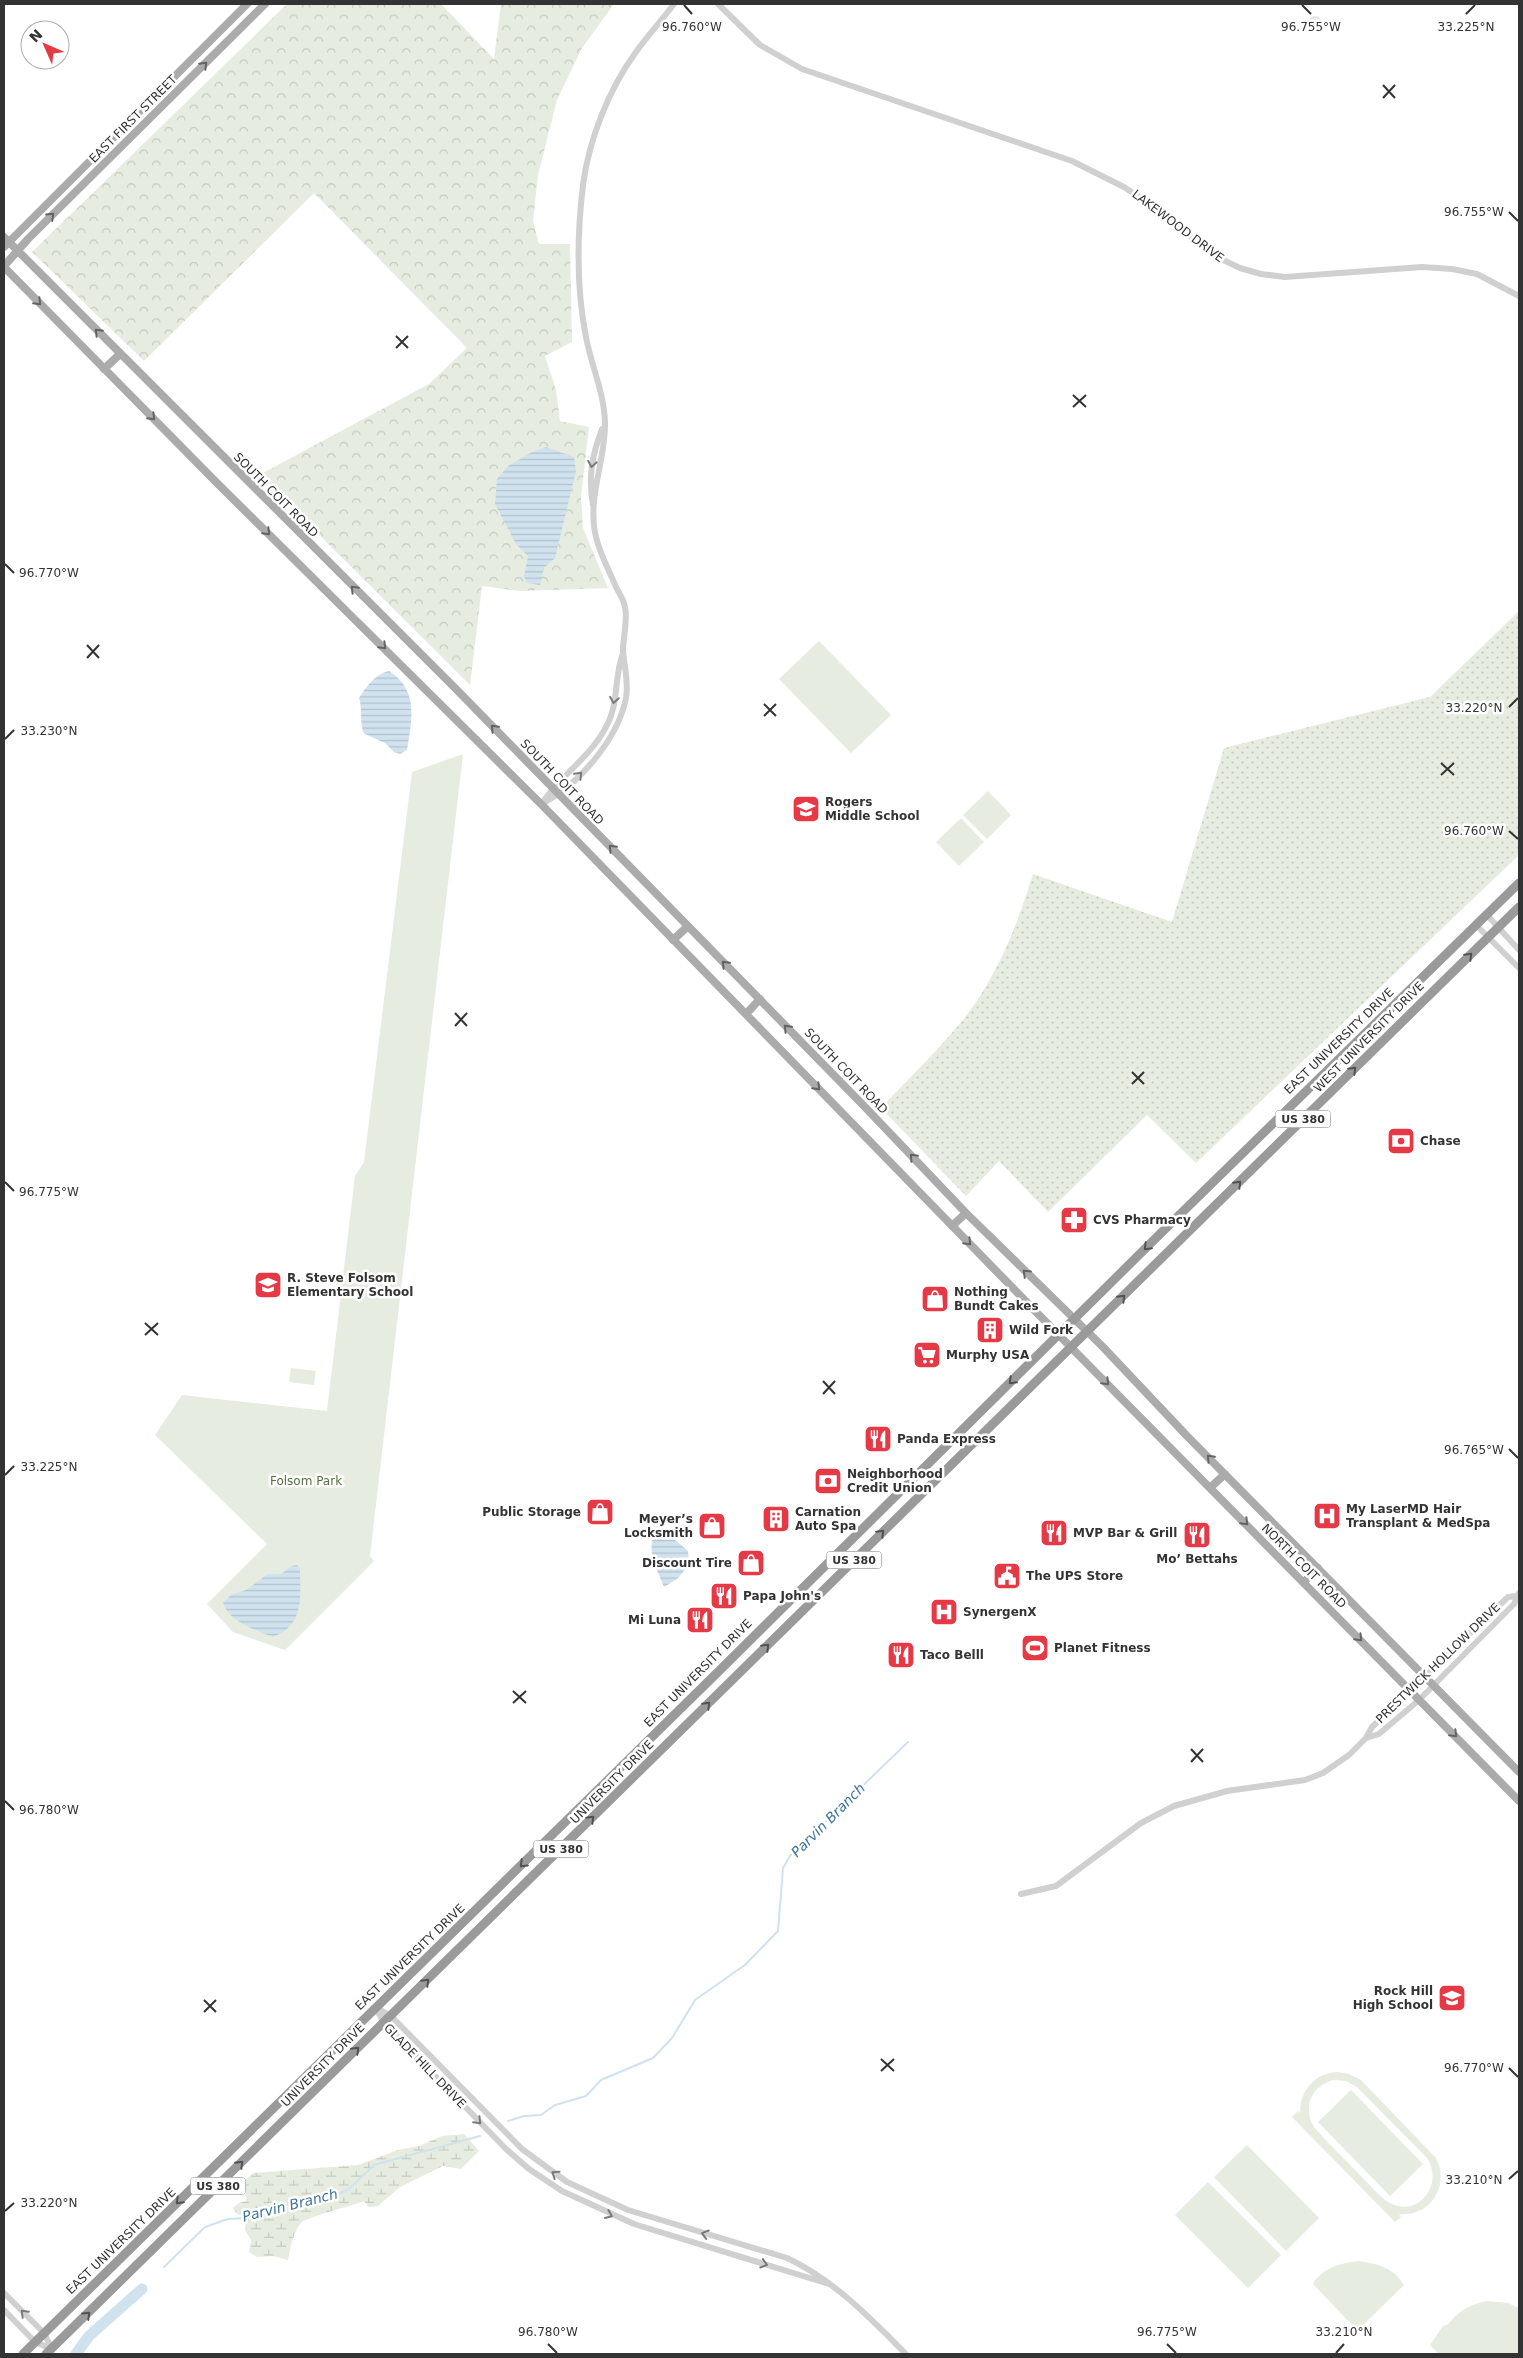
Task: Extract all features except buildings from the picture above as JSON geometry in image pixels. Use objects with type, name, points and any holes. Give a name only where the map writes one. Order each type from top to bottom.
[{"type":"highway","name":"EAST UNIVERSITY DRIVE","points":[[22,2354],[1519,883]]},
{"type":"highway","name":"WEST UNIVERSITY DRIVE","points":[[1087,1332],[1519,907]]},
{"type":"highway","name":"UNIVERSITY DRIVE","points":[[49,2352],[1087,1332]]},
{"type":"main road","name":"EAST FIRST STREET","points":[[5,242],[247,4]]},
{"type":"main road","name":"EAST FIRST STREET","points":[[4,266],[28,239],[265,4]]},
{"type":"main road","name":"SOUTH COIT ROAD","points":[[5,242],[18,252],[560,795],[966,1213],[1087,1332]]},
{"type":"main road","points":[[4,266],[542,804],[1072,1347]]},
{"type":"main road","points":[[104,368],[120,354]]},
{"type":"main road","points":[[673,940],[688,926]]},
{"type":"main road","points":[[746,1014],[760,999]]},
{"type":"main road","points":[[952,1226],[966,1213]]},
{"type":"main road","name":"NORTH COIT ROAD","points":[[1087,1332],[1519,1772]]},
{"type":"main road","name":"NORTH COIT ROAD","points":[[1072,1347],[1519,1801]]},
{"type":"main road","points":[[1211,1487],[1225,1474]]},
{"type":"main road","points":[[1304,1582],[1318,1568]]},
{"type":"street","points":[[542,804],[560,795],[600,753],[621,717],[626,697],[627,673],[623,652],[625,607],[604,558],[594,527],[594,508],[605,421],[599,384],[586,338],[578,278],[579,225],[584,182],[597,131],[612,94],[635,53],[672,6],[678,4]]},
{"type":"street","name":"LAKEWOOD DRIVE","points":[[712,4],[719,6],[760,45],[802,69],[1072,160],[1096,172],[1154,207],[1214,255],[1240,268],[1261,274],[1285,277],[1422,267],[1452,269],[1477,274],[1519,296]]},
{"type":"street","points":[[542,804],[552,788],[593,747],[611,717],[619,663],[623,652]]},
{"type":"street","points":[[593,747],[600,753]]},
{"type":"street","points":[[1487,915],[1519,950]]},
{"type":"street","points":[[1476,925],[1519,968]]},
{"type":"street","name":"PRESTWICK HOLLOW DRIVE","points":[[1021,1894],[1056,1886],[1141,1823],[1174,1806],[1227,1791],[1305,1780],[1323,1773],[1349,1755],[1366,1738],[1372,1727],[1508,1597],[1518,1594]]},
{"type":"street","name":"PRESTWICK HOLLOW DRIVE","points":[[1366,1738],[1379,1734],[1434,1686],[1514,1604],[1518,1594]]},
{"type":"street","name":"GLADE HILL DRIVE","points":[[376,2008],[391,2016],[522,2149],[567,2182],[628,2210],[787,2258],[807,2268],[868,2316],[906,2354]]},
{"type":"street","name":"GLADE HILL DRIVE","points":[[376,2008],[384,2023],[506,2149],[529,2170],[562,2192],[629,2223],[830,2285]]},
{"type":"street","points":[[4,2293],[44,2333],[49,2352]]},
{"type":"street","points":[[4,2310],[35,2342],[49,2352]]},
{"type":"green space","points":[[287,4],[441,4],[494,59],[501,4],[614,4],[582,48],[557,100],[538,175],[533,221],[539,244],[570,244],[572,342],[545,356],[556,390],[560,421],[589,427],[581,497],[583,528],[608,588],[520,591],[482,586],[470,685],[259,475],[429,384],[467,348],[314,193],[144,361],[32,252]]},
{"type":"green space","points":[[1312,16],[1318,16],[1322,23],[1318,30],[1312,30],[1308,26],[1308,20]]},
{"type":"green space","points":[[1519,611],[1519,855],[1196,1163],[1147,1115],[1048,1212],[999,1161],[966,1196],[881,1108],[948,1037],[980,996],[1007,946],[1033,874],[1172,922],[1224,748],[1430,697]]},
{"type":"green space","points":[[819,641],[891,715],[851,753],[779,679]]},
{"type":"green space","name":"Folsom Park","points":[[463,754],[370,1556],[374,1561],[285,1650],[233,1632],[207,1604],[267,1544],[155,1435],[182,1395],[327,1411],[355,1176],[364,1162],[412,772]]},
{"type":"green space","points":[[988,791],[1011,815],[987,839],[963,815]]},
{"type":"green space","points":[[961,818],[984,842],[959,866],[936,842]]},
{"type":"green space","points":[[291,1368],[316,1371],[314,1385],[289,1382]]},
{"type":"green space","points":[[1330,2073],[1349,2074],[1361,2080],[1436,2158],[1440,2168],[1441,2179],[1435,2197],[1428,2205],[1410,2214],[1399,2214],[1401,2217],[1395,2222],[1292,2117],[1298,2111],[1300,2113],[1303,2097],[1310,2084]],"holes":[[[1333,2080],[1346,2081],[1357,2087],[1427,2158],[1432,2178],[1426,2196],[1419,2202],[1410,2206],[1390,2203],[1375,2191],[1314,2127],[1309,2112],[1309,2105],[1315,2092],[1319,2087]]]},
{"type":"green space","points":[[1351,2090],[1423,2164],[1390,2196],[1318,2122]]},
{"type":"green space","points":[[464,2134],[479,2151],[461,2169],[443,2166],[400,2187],[378,2206],[369,2207],[364,2201],[301,2223],[292,2241],[288,2260],[273,2256],[257,2257],[249,2252],[251,2240],[245,2230],[246,2218],[236,2213],[233,2208],[239,2203],[246,2201],[245,2180],[253,2173],[358,2165],[398,2150],[419,2146],[442,2136]]},
{"type":"green space","points":[[1247,2145],[1319,2218],[1286,2251],[1214,2177]]},
{"type":"green space","points":[[1208,2182],[1281,2255],[1248,2288],[1175,2215]]},
{"type":"green space","points":[[1358,2261],[1371,2263],[1390,2270],[1404,2285],[1361,2327],[1354,2327],[1313,2284],[1321,2274],[1332,2267]]},
{"type":"green space","points":[[1487,2301],[1508,2303],[1519,2308],[1519,2354],[1439,2354],[1430,2345],[1443,2326],[1448,2324],[1459,2313],[1473,2305]]},
{"type":"water","points":[[546,447],[574,457],[576,471],[555,558],[544,568],[540,585],[527,583],[524,577],[528,556],[516,544],[495,504],[497,479],[508,466],[532,452]]},
{"type":"water","points":[[389,671],[405,687],[411,706],[411,728],[407,750],[400,754],[394,752],[385,743],[365,734],[362,728],[359,698],[375,678]]},
{"type":"water","points":[[658,1525],[688,1551],[689,1565],[677,1579],[664,1587],[652,1556],[652,1542]]},
{"type":"water","points":[[297,1565],[300,1568],[300,1599],[298,1609],[296,1618],[283,1632],[273,1637],[237,1620],[226,1610],[223,1603],[231,1595],[246,1590],[268,1574],[281,1574],[292,1566]]},
{"type":"waterway","name":"Parvin Branch","points":[[508,2121],[524,2116],[541,2115],[555,2105],[586,2096],[601,2080],[653,2058],[672,2038],[695,2000],[745,1965],[778,1931],[783,1868],[790,1856],[908,1742]]},
{"type":"waterway","name":"Parvin Branch","points":[[164,2267],[205,2227],[228,2219],[246,2218],[317,2195],[337,2195],[349,2189],[374,2165],[480,2136]]},
{"type":"waterway","name":"Parvin Branch","points":[[76,2354],[89,2336],[142,2289]]},
{"type":"place","name":"Rogers Middle School","points":[[806,809]]},
{"type":"place","name":"Chase","points":[[1401,1141]]},
{"type":"place","name":"CVS Pharmacy","points":[[1074,1220]]},
{"type":"place","name":"R. Steve Folsom Elementary School","points":[[268,1285]]},
{"type":"place","name":"Nothing Bundt Cakes","points":[[935,1299]]},
{"type":"place","name":"Wild Fork","points":[[990,1330]]},
{"type":"place","name":"Murphy USA","points":[[927,1355]]},
{"type":"place","name":"Panda Express","points":[[878,1439]]},
{"type":"place","name":"Neighborhood Credit Union","points":[[828,1481]]},
{"type":"place","name":"Public Storage","points":[[600,1512]]},
{"type":"place","name":"My LaserMD Hair Transplant & MedSpa","points":[[1327,1516]]},
{"type":"place","name":"Carnation Auto Spa","points":[[776,1519]]},
{"type":"place","name":"Meyer’s Locksmith","points":[[712,1526]]},
{"type":"place","name":"MVP Bar & Grill","points":[[1054,1533]]},
{"type":"place","name":"Mo’ Bettahs","points":[[1197,1535]]},
{"type":"place","name":"Discount Tire","points":[[751,1563]]},
{"type":"place","name":"The UPS Store","points":[[1007,1576]]},
{"type":"place","name":"Papa John's","points":[[724,1596]]},
{"type":"place","name":"SynergenX","points":[[944,1612]]},
{"type":"place","name":"Mi Luna","points":[[700,1620]]},
{"type":"place","name":"Planet Fitness","points":[[1035,1648]]},
{"type":"place","name":"Taco Belll","points":[[901,1655]]},
{"type":"place","name":"Rock Hill High School","points":[[1452,1998]]}]
